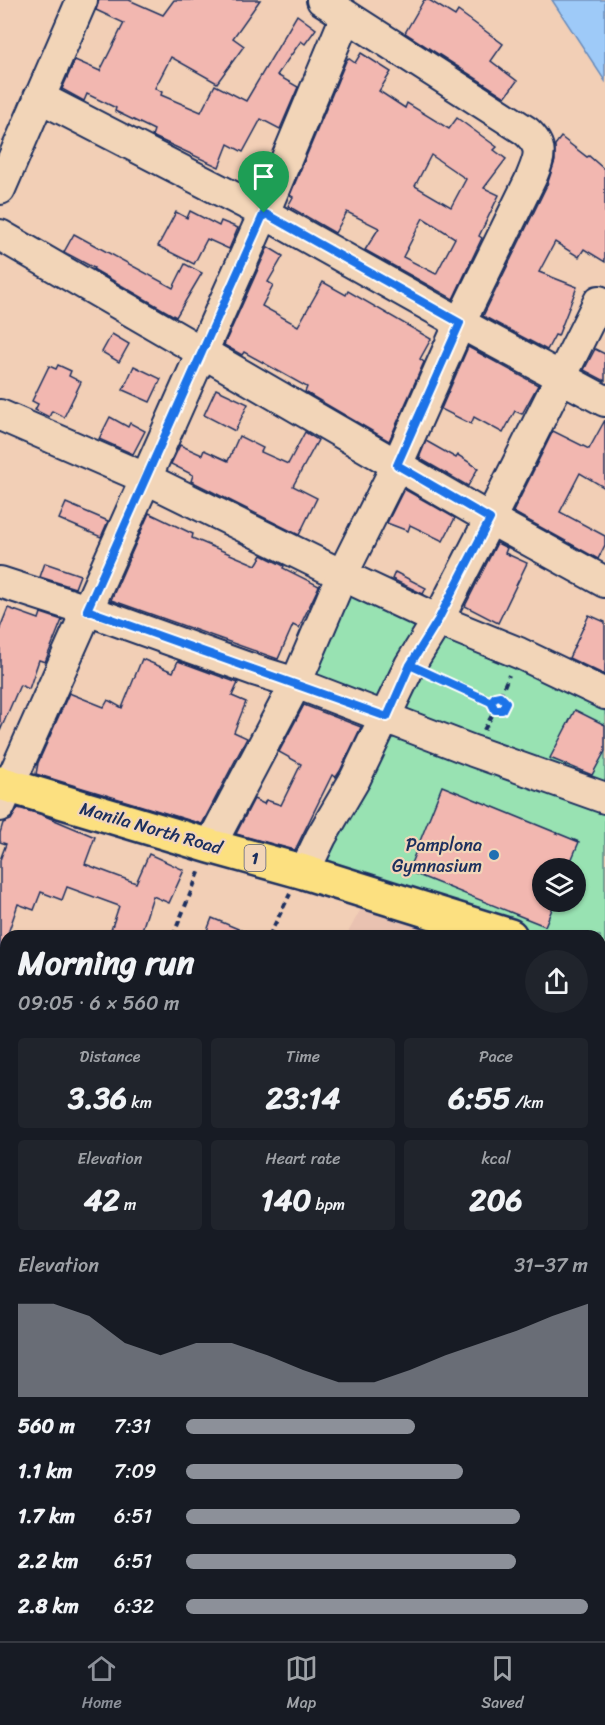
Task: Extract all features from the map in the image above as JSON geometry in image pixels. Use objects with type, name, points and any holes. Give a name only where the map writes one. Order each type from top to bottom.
[{"type":"highway","name":"Manila North Road","points":[[3,792],[304,872],[491,930]]},
{"type":"street","points":[[0,189],[82,0]]},
{"type":"street","points":[[210,846],[296,683],[342,576],[397,465],[460,323],[540,155],[537,144],[526,131],[321,0]]},
{"type":"street","points":[[3,792],[264,213],[346,16]]},
{"type":"street","points":[[39,97],[264,213],[605,401]]},
{"type":"street","points":[[0,235],[490,519],[605,582]]},
{"type":"street","points":[[304,872],[387,717],[410,665],[438,620],[598,301]]},
{"type":"street","points":[[0,415],[145,478],[342,576],[438,620],[519,653],[605,694]]},
{"type":"street","points":[[0,582],[296,683],[473,751],[605,798]]},
{"type":"path","points":[[410,665],[491,702]]},
{"type":"path","points":[[175,930],[210,846]]},
{"type":"path","points":[[273,930],[292,890],[304,872]]},
{"type":"shaded area","points":[[362,907],[431,930],[349,930]]},
{"type":"green space","points":[[349,593],[417,624],[380,706],[312,675]]},
{"type":"green space","points":[[441,631],[605,711],[605,790],[395,708]]},
{"type":"green space","points":[[387,732],[605,810],[605,930],[510,930],[313,854]]},
{"type":"water","points":[[552,0],[605,0],[605,81]]},
{"type":"building","points":[[99,0],[129,0],[163,15],[174,0],[260,0],[233,38],[244,46],[217,83],[171,57],[155,88],[162,92],[161,95],[201,112],[215,85],[246,101],[297,15],[316,29],[305,44],[301,41],[277,75],[298,87],[280,129],[261,119],[243,152],[228,144],[219,167],[152,136],[154,130],[115,111],[116,108],[87,94],[84,101],[62,89],[75,60],[100,71],[124,23],[96,10]]},
{"type":"building","points":[[424,0],[429,0],[455,16],[458,11],[503,44],[491,61],[517,81],[505,97],[405,33]]},
{"type":"building","points":[[361,53],[391,72],[379,91],[405,108],[407,103],[449,129],[457,118],[497,147],[494,150],[506,159],[484,188],[499,195],[479,236],[482,238],[453,299],[365,250],[379,228],[347,212],[335,233],[288,206],[293,197],[290,195],[346,61],[348,58],[355,63]],"holes":[[[431,155],[466,179],[451,207],[415,186]],[[423,218],[455,238],[436,274],[403,257]]]},
{"type":"building","points":[[561,137],[605,170],[605,262],[584,249],[579,257],[555,242],[539,272],[577,287],[558,336],[555,335],[547,350],[483,316],[547,185],[555,161],[555,145]]},
{"type":"building","points":[[190,211],[219,226],[221,221],[238,228],[229,249],[207,239],[194,264],[158,246],[176,212],[187,218]]},
{"type":"building","points":[[74,234],[173,288],[185,264],[202,273],[176,317],[64,252]]},
{"type":"building","points":[[268,247],[283,256],[268,282],[273,285],[262,306],[298,326],[323,282],[346,295],[348,291],[431,339],[420,359],[424,362],[389,441],[305,392],[307,387],[244,352],[242,355],[224,345]]},
{"type":"building","points":[[112,334],[129,344],[119,362],[102,352]]},
{"type":"building","points":[[468,347],[538,385],[522,414],[515,411],[503,433],[474,417],[471,424],[441,409]]},
{"type":"building","points":[[595,349],[605,354],[605,381],[584,370]]},
{"type":"building","points":[[58,365],[71,371],[69,376],[81,382],[64,417],[52,411],[49,417],[35,410],[38,404],[32,401],[49,366],[56,369]]},
{"type":"building","points":[[134,366],[161,379],[150,402],[123,390]]},
{"type":"building","points":[[216,389],[248,404],[235,431],[204,415]]},
{"type":"building","points":[[110,417],[128,427],[130,423],[145,431],[133,454],[99,439]]},
{"type":"building","points":[[605,420],[605,488],[580,473],[560,512],[605,536],[605,545],[598,559],[513,512],[553,431],[589,449]]},
{"type":"building","points":[[305,432],[318,440],[293,486],[317,498],[299,535],[191,481],[193,475],[171,464],[180,445],[202,455],[204,450],[228,461],[239,436],[263,448],[261,452],[288,464]]},
{"type":"building","points":[[426,441],[456,458],[458,455],[478,468],[468,486],[419,458]]},
{"type":"building","points":[[404,489],[455,518],[443,541],[410,525],[408,531],[387,523]]},
{"type":"building","points":[[66,503],[108,521],[101,537],[59,519]]},
{"type":"building","points":[[149,513],[193,534],[192,538],[256,565],[262,555],[319,586],[299,628],[293,625],[278,659],[111,600]]},
{"type":"building","points":[[497,543],[507,548],[505,553],[527,563],[498,623],[465,606]]},
{"type":"building","points":[[45,563],[80,575],[75,588],[40,577]]},
{"type":"building","points":[[395,572],[426,588],[423,594],[392,579]]},
{"type":"building","points":[[8,608],[39,619],[41,613],[62,620],[45,662],[39,660],[29,689],[20,685],[0,731],[0,628]]},
{"type":"building","points":[[589,615],[605,622],[605,675],[569,658]]},
{"type":"building","points":[[142,659],[173,672],[178,661],[238,683],[232,696],[246,702],[234,732],[247,738],[202,824],[36,774],[38,763],[69,693],[104,707],[108,700],[122,708]]},
{"type":"building","points":[[304,705],[361,727],[340,771],[336,777],[332,775],[295,850],[236,834],[254,799],[264,804],[266,800],[281,805],[301,764],[279,752]]},
{"type":"building","points":[[575,710],[605,725],[605,751],[592,775],[550,758]]},
{"type":"building","name":"Pamplona Gymnasium","points":[[442,786],[579,842],[572,858],[532,858],[532,912],[551,912],[545,926],[408,871]]},
{"type":"building","points":[[18,808],[40,814],[95,837],[85,864],[136,883],[149,854],[184,870],[169,903],[153,896],[142,930],[111,930],[119,906],[67,887],[62,900],[41,892],[34,910],[18,904],[9,930],[0,930],[0,860],[6,844],[0,842],[0,833],[3,823],[11,820]]},
{"type":"building","points":[[212,918],[241,930],[207,930]]},
{"type":"place","name":"Pamplona Gymnasium","points":[[494,855]]},
{"type":"route","points":[[264,213],[87,610],[387,717],[410,665],[491,702],[492,708],[500,711],[506,705],[505,700],[500,696],[495,697],[491,702],[410,665],[438,620],[490,519],[397,465],[460,323],[264,213]]}]
